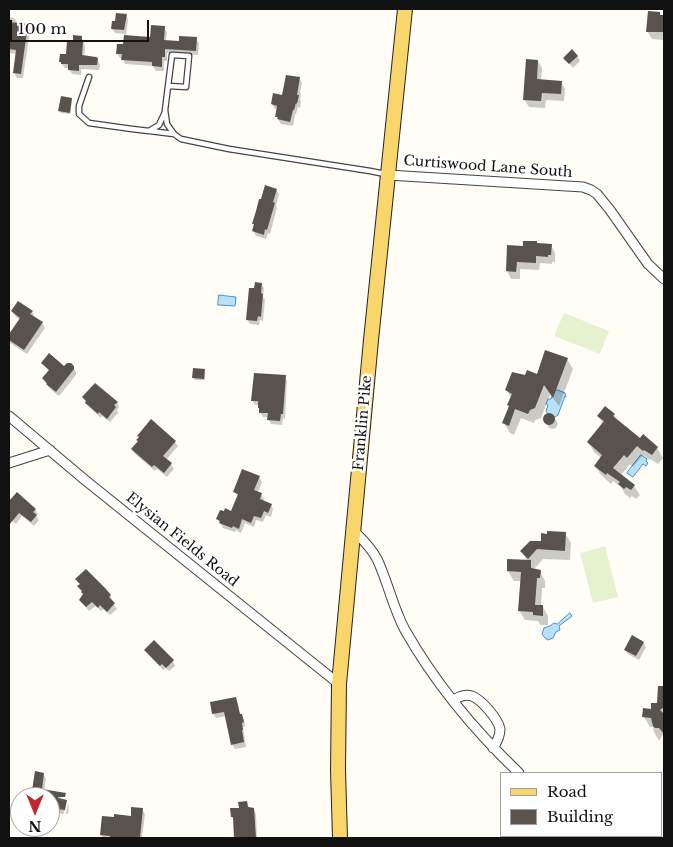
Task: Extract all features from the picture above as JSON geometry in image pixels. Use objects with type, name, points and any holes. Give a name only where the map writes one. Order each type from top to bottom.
[{"type":"main road","name":"Franklin Pike","points":[[340,838],[338,770],[339,684],[352,530],[405,9]]},
{"type":"street","name":"Curtiswood Lane South","points":[[388,175],[583,187],[591,190],[597,194],[610,210],[648,264],[664,279]]},
{"type":"street","name":"Elysian Fields Road","points":[[9,416],[339,684]]},
{"type":"street","points":[[9,463],[50,450]]},
{"type":"street","points":[[352,530],[367,544],[374,555],[404,629],[433,673],[471,724],[517,772]]},
{"type":"street","points":[[453,700],[465,695],[473,697],[486,707],[500,727],[498,741],[493,748]]},
{"type":"lane","points":[[149,131],[159,125],[165,110],[168,86],[172,55],[189,56],[186,87],[168,86]]},
{"type":"lane","points":[[89,77],[79,106],[79,114],[89,123],[174,134]]},
{"type":"lane","points":[[165,110],[167,124],[174,134],[181,139],[229,149],[370,170],[388,175]]},
{"type":"green space","points":[[564,313],[609,331],[600,354],[554,336]]},
{"type":"green space","points":[[605,546],[618,597],[593,603],[580,553]]},
{"type":"water","points":[[219,295],[236,297],[235,306],[218,305]]},
{"type":"water","points":[[558,390],[565,393],[566,397],[558,415],[555,417],[548,414],[546,411],[548,405],[546,404],[548,399],[551,399],[554,391]]},
{"type":"water","points":[[641,455],[647,459],[648,463],[646,466],[643,464],[633,477],[627,473]]},
{"type":"water","points":[[570,613],[572,616],[559,626],[560,630],[556,632],[553,638],[548,640],[545,638],[542,634],[544,628],[554,623],[557,624]]},
{"type":"building","points":[[648,11],[660,12],[660,15],[664,15],[664,32],[646,32]]},
{"type":"building","points":[[116,13],[127,14],[124,30],[111,29]]},
{"type":"building","points":[[9,22],[28,24],[21,74],[13,73],[16,50],[9,49]]},
{"type":"building","points":[[151,25],[165,26],[164,40],[179,41],[179,36],[197,37],[196,51],[165,49],[165,57],[162,57],[162,67],[152,66],[152,62],[121,60],[122,54],[116,54],[117,44],[123,44],[124,35],[150,37]]},
{"type":"building","points":[[73,35],[82,36],[82,55],[98,58],[97,65],[79,65],[79,71],[68,70],[68,64],[61,64],[59,62],[60,54],[66,54],[67,41],[73,41]]},
{"type":"building","points":[[572,49],[578,56],[569,64],[563,58]]},
{"type":"building","points":[[526,59],[538,60],[537,79],[562,81],[561,94],[542,93],[541,101],[523,100]]},
{"type":"building","points":[[286,75],[300,77],[297,104],[293,110],[290,122],[277,119],[278,117],[275,117],[277,106],[271,104],[273,93],[282,95]]},
{"type":"building","points":[[61,96],[72,98],[70,113],[58,111]]},
{"type":"building","points":[[265,185],[277,189],[273,202],[275,203],[264,235],[252,231],[254,224],[252,224]]},
{"type":"building","points":[[523,241],[552,244],[551,255],[548,255],[548,257],[536,256],[536,263],[517,262],[516,272],[506,271],[507,245],[523,246]]},
{"type":"building","points":[[255,282],[262,283],[261,317],[258,316],[257,321],[246,320],[249,288],[254,288]]},
{"type":"building","points":[[18,301],[33,311],[30,314],[43,322],[24,350],[9,340],[9,334],[20,318],[11,311]]},
{"type":"building","points":[[545,350],[568,358],[553,398],[544,385],[535,408],[530,410],[528,414],[515,409],[509,426],[502,423],[512,394],[505,390],[512,372],[525,375],[527,370],[537,374]]},
{"type":"building","points":[[49,353],[64,366],[67,363],[71,363],[74,366],[74,369],[56,392],[42,378],[49,370],[41,363]]},
{"type":"building","points":[[193,368],[205,369],[204,379],[192,378]]},
{"type":"building","points":[[254,373],[286,375],[283,414],[281,414],[280,421],[267,420],[268,413],[259,413],[258,401],[251,401]]},
{"type":"building","points":[[95,383],[118,402],[114,405],[116,407],[107,419],[85,403],[86,401],[82,397]]},
{"type":"building","points":[[605,406],[615,414],[613,416],[640,438],[643,434],[658,447],[652,455],[637,446],[627,458],[624,455],[613,468],[635,485],[631,490],[626,487],[624,489],[618,484],[620,482],[594,466],[602,455],[587,442],[604,421],[597,416]]},
{"type":"building","points":[[547,413],[551,413],[555,419],[551,425],[547,425],[543,421],[543,417]]},
{"type":"building","points":[[151,419],[176,441],[163,456],[172,463],[164,473],[154,465],[152,467],[131,449],[138,441],[136,440],[139,437],[137,436]]},
{"type":"building","points":[[242,469],[260,476],[254,490],[262,493],[260,499],[272,504],[268,513],[264,511],[261,518],[254,516],[251,523],[242,519],[239,529],[219,523],[220,521],[216,519],[220,510],[224,511],[225,508],[231,511],[238,494],[233,492]]},
{"type":"building","points":[[17,492],[36,509],[33,512],[37,515],[31,522],[19,513],[9,525],[9,501]]},
{"type":"building","points":[[547,531],[566,532],[565,551],[537,549],[528,559],[520,551],[530,541],[541,541],[541,533],[547,534]]},
{"type":"building","points":[[507,559],[531,560],[531,568],[541,570],[540,578],[537,578],[535,605],[543,605],[543,616],[533,615],[533,612],[518,611],[521,572],[507,571]]},
{"type":"building","points":[[86,569],[106,589],[111,595],[109,597],[115,603],[107,612],[100,605],[98,608],[92,602],[86,607],[79,600],[83,594],[77,586],[80,584],[75,579]]},
{"type":"building","points":[[632,635],[644,642],[636,656],[624,650]]},
{"type":"building","points":[[154,640],[174,660],[166,668],[162,664],[160,666],[144,650]]},
{"type":"building","points":[[658,686],[664,686],[664,707],[660,710],[664,714],[664,734],[659,728],[653,726],[651,718],[642,717],[643,708],[651,709],[651,703],[657,703]]},
{"type":"building","points":[[236,697],[244,722],[242,723],[242,730],[244,742],[231,745],[224,712],[212,714],[210,702]]},
{"type":"building","points":[[35,771],[44,773],[42,787],[33,787]]},
{"type":"building","points":[[60,792],[66,793],[65,797],[60,797]]},
{"type":"building","points":[[60,798],[67,800],[65,810],[60,809]]},
{"type":"building","points":[[247,801],[248,807],[254,808],[256,838],[234,838],[233,817],[231,817],[230,808],[239,808],[238,802]]},
{"type":"building","points":[[131,807],[143,808],[140,838],[110,838],[110,836],[100,835],[102,816],[114,817],[114,814],[131,816]]}]
